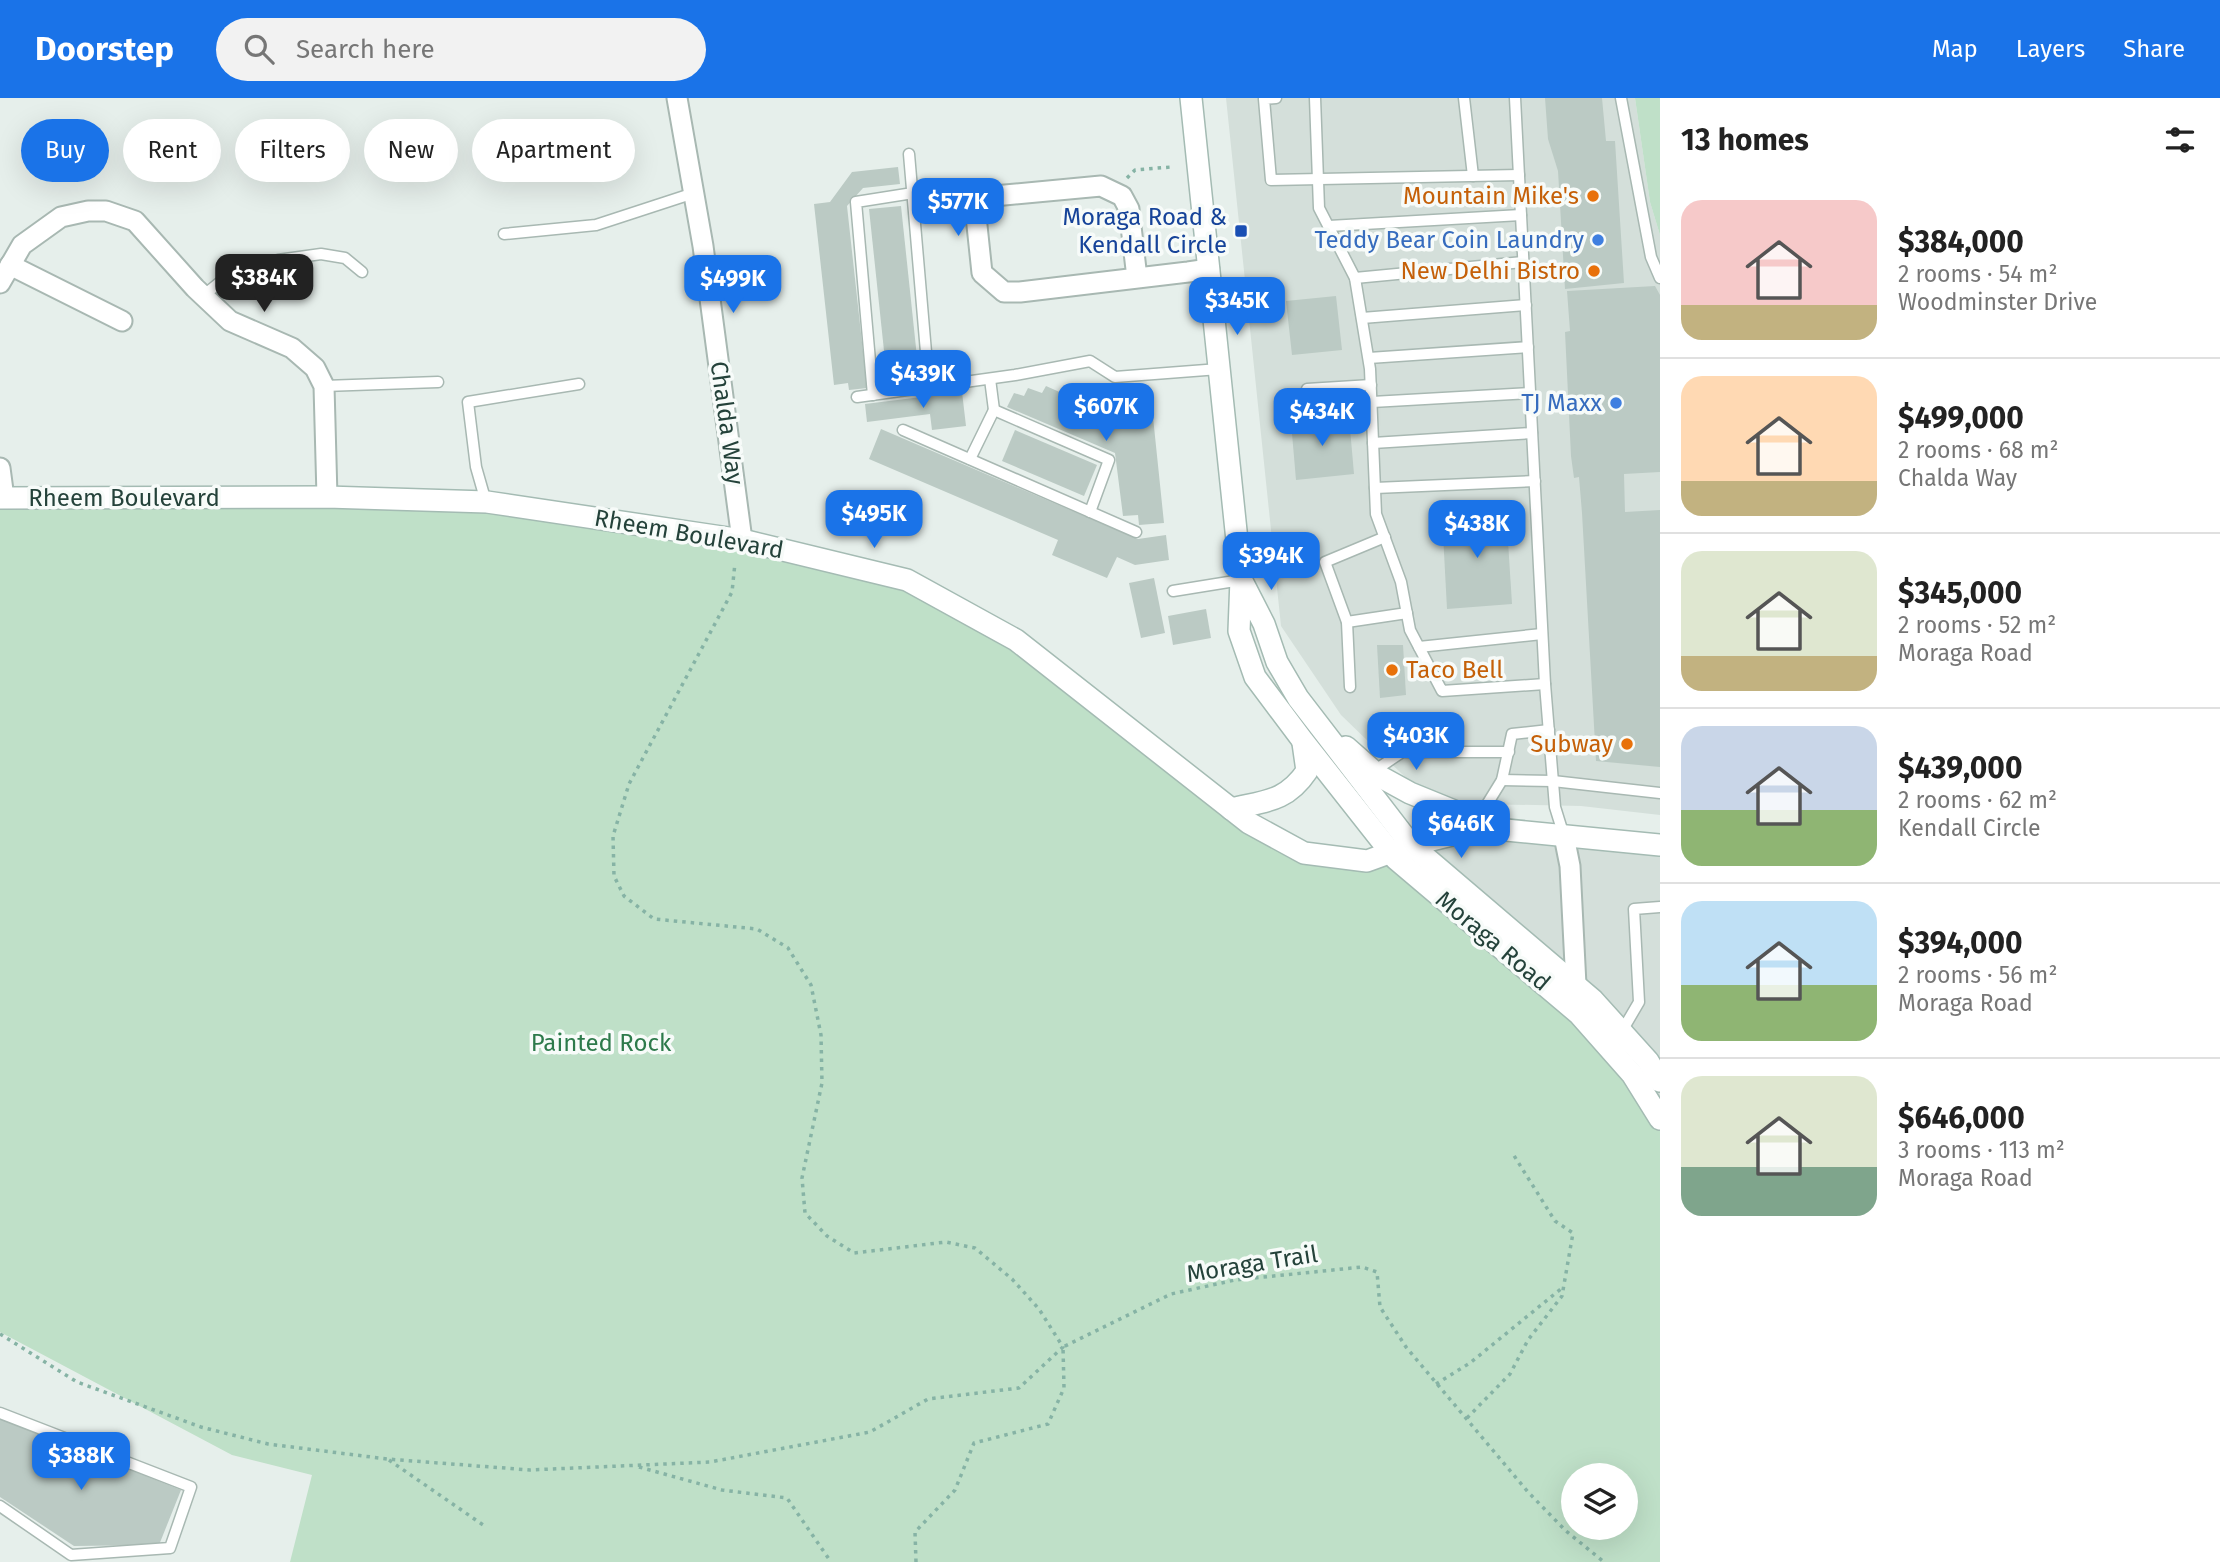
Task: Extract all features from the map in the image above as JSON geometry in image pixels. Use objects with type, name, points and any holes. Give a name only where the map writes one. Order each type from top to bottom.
[{"type":"main road","name":"Moraga Road","points":[[1191,98],[1241,579],[1239,631],[1255,677],[1303,741],[1402,849],[1579,1014],[1632,1074],[1660,1119]]},
{"type":"main road","name":"Rheem Boulevard","points":[[2,498],[327,497],[486,502],[742,540],[906,580],[992,626],[1016,640],[1249,823],[1304,853],[1367,861],[1487,824],[1564,836],[1660,845]]},
{"type":"main road","name":"Moraga Road","points":[[1241,579],[1264,624],[1277,662],[1298,698],[1325,733],[1402,849],[1576,985],[1621,1031],[1648,1062],[1660,1081]]},
{"type":"main road","points":[[1325,733],[1359,755],[1374,771],[1430,802],[1487,824]]},
{"type":"main road","points":[[1231,809],[1275,800],[1295,789],[1307,771],[1303,741]]},
{"type":"street","name":"Chalda Way","points":[[677,98],[694,193],[742,540]]},
{"type":"street","points":[[1137,278],[1129,209],[1122,196],[1101,186],[993,195],[976,216],[982,273],[1004,292],[1137,278],[1209,269]]},
{"type":"street","points":[[0,284],[22,245],[61,217],[88,211],[106,211],[135,221],[203,296],[230,321],[292,348],[315,369],[324,386],[327,497]]},
{"type":"street","points":[[10,265],[122,321]]},
{"type":"street","points":[[0,468],[2,498]]},
{"type":"street","points":[[1564,836],[1570,866],[1576,985]]},
{"type":"lane","points":[[1276,98],[1264,99],[1271,180],[1519,175]]},
{"type":"lane","points":[[1315,98],[1319,208],[1355,278],[1369,358],[1376,514],[1401,582],[1410,630],[1442,691],[1545,684]]},
{"type":"lane","points":[[1464,98],[1473,176]]},
{"type":"lane","points":[[1515,98],[1545,684],[1555,807],[1564,836]]},
{"type":"lane","points":[[1620,98],[1651,257],[1660,278]]},
{"type":"lane","points":[[909,155],[929,387]]},
{"type":"lane","points":[[505,234],[596,225],[694,193]]},
{"type":"lane","points":[[873,395],[856,202],[913,193]]},
{"type":"lane","points":[[1329,226],[1521,215]]},
{"type":"lane","points":[[203,296],[236,270],[278,260],[321,254],[345,258],[362,272]]},
{"type":"lane","points":[[1355,278],[1523,262]]},
{"type":"lane","points":[[1362,318],[1525,305]]},
{"type":"lane","points":[[1369,358],[1528,347]]},
{"type":"lane","points":[[857,397],[990,379],[1090,361],[1115,377],[1219,369]]},
{"type":"lane","points":[[970,459],[994,410],[990,379]]},
{"type":"lane","points":[[324,386],[438,382]]},
{"type":"lane","points":[[486,502],[476,467],[468,402],[579,384]]},
{"type":"lane","points":[[1307,389],[1371,385]]},
{"type":"lane","points":[[1372,402],[1530,393]]},
{"type":"lane","points":[[994,410],[1110,460],[1090,512]]},
{"type":"lane","points":[[902,430],[1136,532]]},
{"type":"lane","points":[[1373,443],[1532,433]]},
{"type":"lane","points":[[1375,488],[1535,481]]},
{"type":"lane","points":[[1350,687],[1347,622],[1325,562],[1385,537]]},
{"type":"lane","points":[[1172,591],[1241,579]]},
{"type":"lane","points":[[1347,622],[1407,613]]},
{"type":"lane","points":[[1419,647],[1542,634]]},
{"type":"lane","points":[[1487,824],[1502,780],[1512,734],[1549,730]]},
{"type":"lane","points":[[1374,771],[1402,752],[1508,752]]},
{"type":"lane","points":[[1502,780],[1553,781],[1660,793]]},
{"type":"lane","points":[[1621,1031],[1639,1002],[1634,909],[1660,907]]},
{"type":"lane","points":[[0,1413],[191,1487],[170,1548],[71,1555],[0,1506]]},
{"type":"path","points":[[1113,191],[1135,170],[1171,167]]},
{"type":"path","points":[[735,563],[732,592],[629,784],[613,836],[614,876],[624,896],[654,919],[757,929],[788,948],[811,985],[821,1035],[822,1083],[802,1178],[805,1213],[827,1236],[854,1253],[946,1242],[975,1248],[1012,1279],[1039,1308],[1063,1347],[1064,1388],[1048,1424],[974,1443],[955,1490],[915,1532],[916,1562]]},
{"type":"path","points":[[1467,1418],[1510,1374],[1528,1340],[1562,1296],[1573,1233],[1555,1221],[1513,1154]]},
{"type":"path","name":"Moraga Trail","points":[[1063,1347],[1171,1294],[1235,1280],[1362,1267],[1377,1272],[1380,1307],[1406,1347],[1528,1492],[1566,1531],[1604,1562]]},
{"type":"path","points":[[1436,1384],[1469,1363],[1563,1286]]},
{"type":"path","points":[[0,1334],[77,1382],[201,1427],[268,1444],[387,1459],[530,1470],[710,1462],[870,1432],[928,1399],[1019,1388],[1063,1347]]},
{"type":"path","points":[[387,1459],[486,1527]]},
{"type":"path","points":[[634,1465],[722,1490],[788,1498],[831,1562]]},
{"type":"shaded area","points":[[1226,98],[1635,98],[1650,202],[1660,235],[1660,815],[1581,806],[1432,803],[1341,715],[1281,626]]},
{"type":"shaded area","points":[[1472,830],[1660,845],[1660,1119],[1411,844]]},
{"type":"green space","points":[[1635,98],[1660,98],[1660,235],[1650,202]]},
{"type":"green space","name":"Painted Rock","points":[[0,498],[487,502],[907,580],[1016,640],[1280,842],[1393,854],[1579,1014],[1660,1121],[1660,1562],[290,1562],[312,1475],[232,1455],[0,1332]]},
{"type":"building","points":[[1545,98],[1602,98],[1606,141],[1615,141],[1624,283],[1565,289],[1558,171],[1548,139]]},
{"type":"building","points":[[898,167],[900,184],[863,188],[847,206],[867,388],[849,390],[848,383],[834,385],[814,204],[830,202],[852,172]]},
{"type":"building","points":[[901,206],[919,376],[887,379],[869,209]]},
{"type":"building","points":[[1655,286],[1660,295],[1660,472],[1624,474],[1625,512],[1660,510],[1660,767],[1596,761],[1582,513],[1579,477],[1574,478],[1571,456],[1565,332],[1570,331],[1567,291]]},
{"type":"building","points":[[1336,296],[1342,350],[1292,355],[1286,301]]},
{"type":"building","points":[[1046,386],[1073,398],[1077,391],[1128,413],[1125,420],[1153,417],[1164,523],[1139,525],[1138,515],[1123,516],[1115,453],[1007,407],[1014,393],[1024,396],[1028,388],[1042,393]]},
{"type":"building","points":[[962,392],[966,426],[932,430],[930,414],[867,422],[865,404]]},
{"type":"building","points":[[1349,417],[1354,474],[1296,480],[1291,422]]},
{"type":"building","points":[[881,429],[1138,539],[1166,535],[1169,560],[1135,565],[1117,557],[1107,578],[1052,555],[1058,540],[869,459]]},
{"type":"building","points":[[1015,430],[1097,465],[1084,496],[1002,461]]},
{"type":"building","points":[[1506,510],[1512,604],[1447,609],[1442,515]]},
{"type":"building","points":[[1154,578],[1165,633],[1141,638],[1129,583]]},
{"type":"building","points":[[1206,609],[1211,638],[1173,645],[1168,616]]},
{"type":"building","name":"Taco Bell","points":[[1377,645],[1403,645],[1406,695],[1380,698]]},
{"type":"building","points":[[0,1418],[181,1490],[159,1545],[74,1546],[0,1497]]},
{"type":"place","name":"Mountain Mike's","points":[[1593,196]]},
{"type":"place","name":"Moraga Road & Kendall Circle","points":[[1241,231]]},
{"type":"place","name":"Teddy Bear Coin Laundry","points":[[1598,240]]},
{"type":"place","name":"New Delhi Bistro","points":[[1594,271]]},
{"type":"place","name":"TJ Maxx","points":[[1616,403]]},
{"type":"place","name":"Taco Bell","points":[[1392,670]]},
{"type":"place","name":"Subway","points":[[1627,744]]}]
